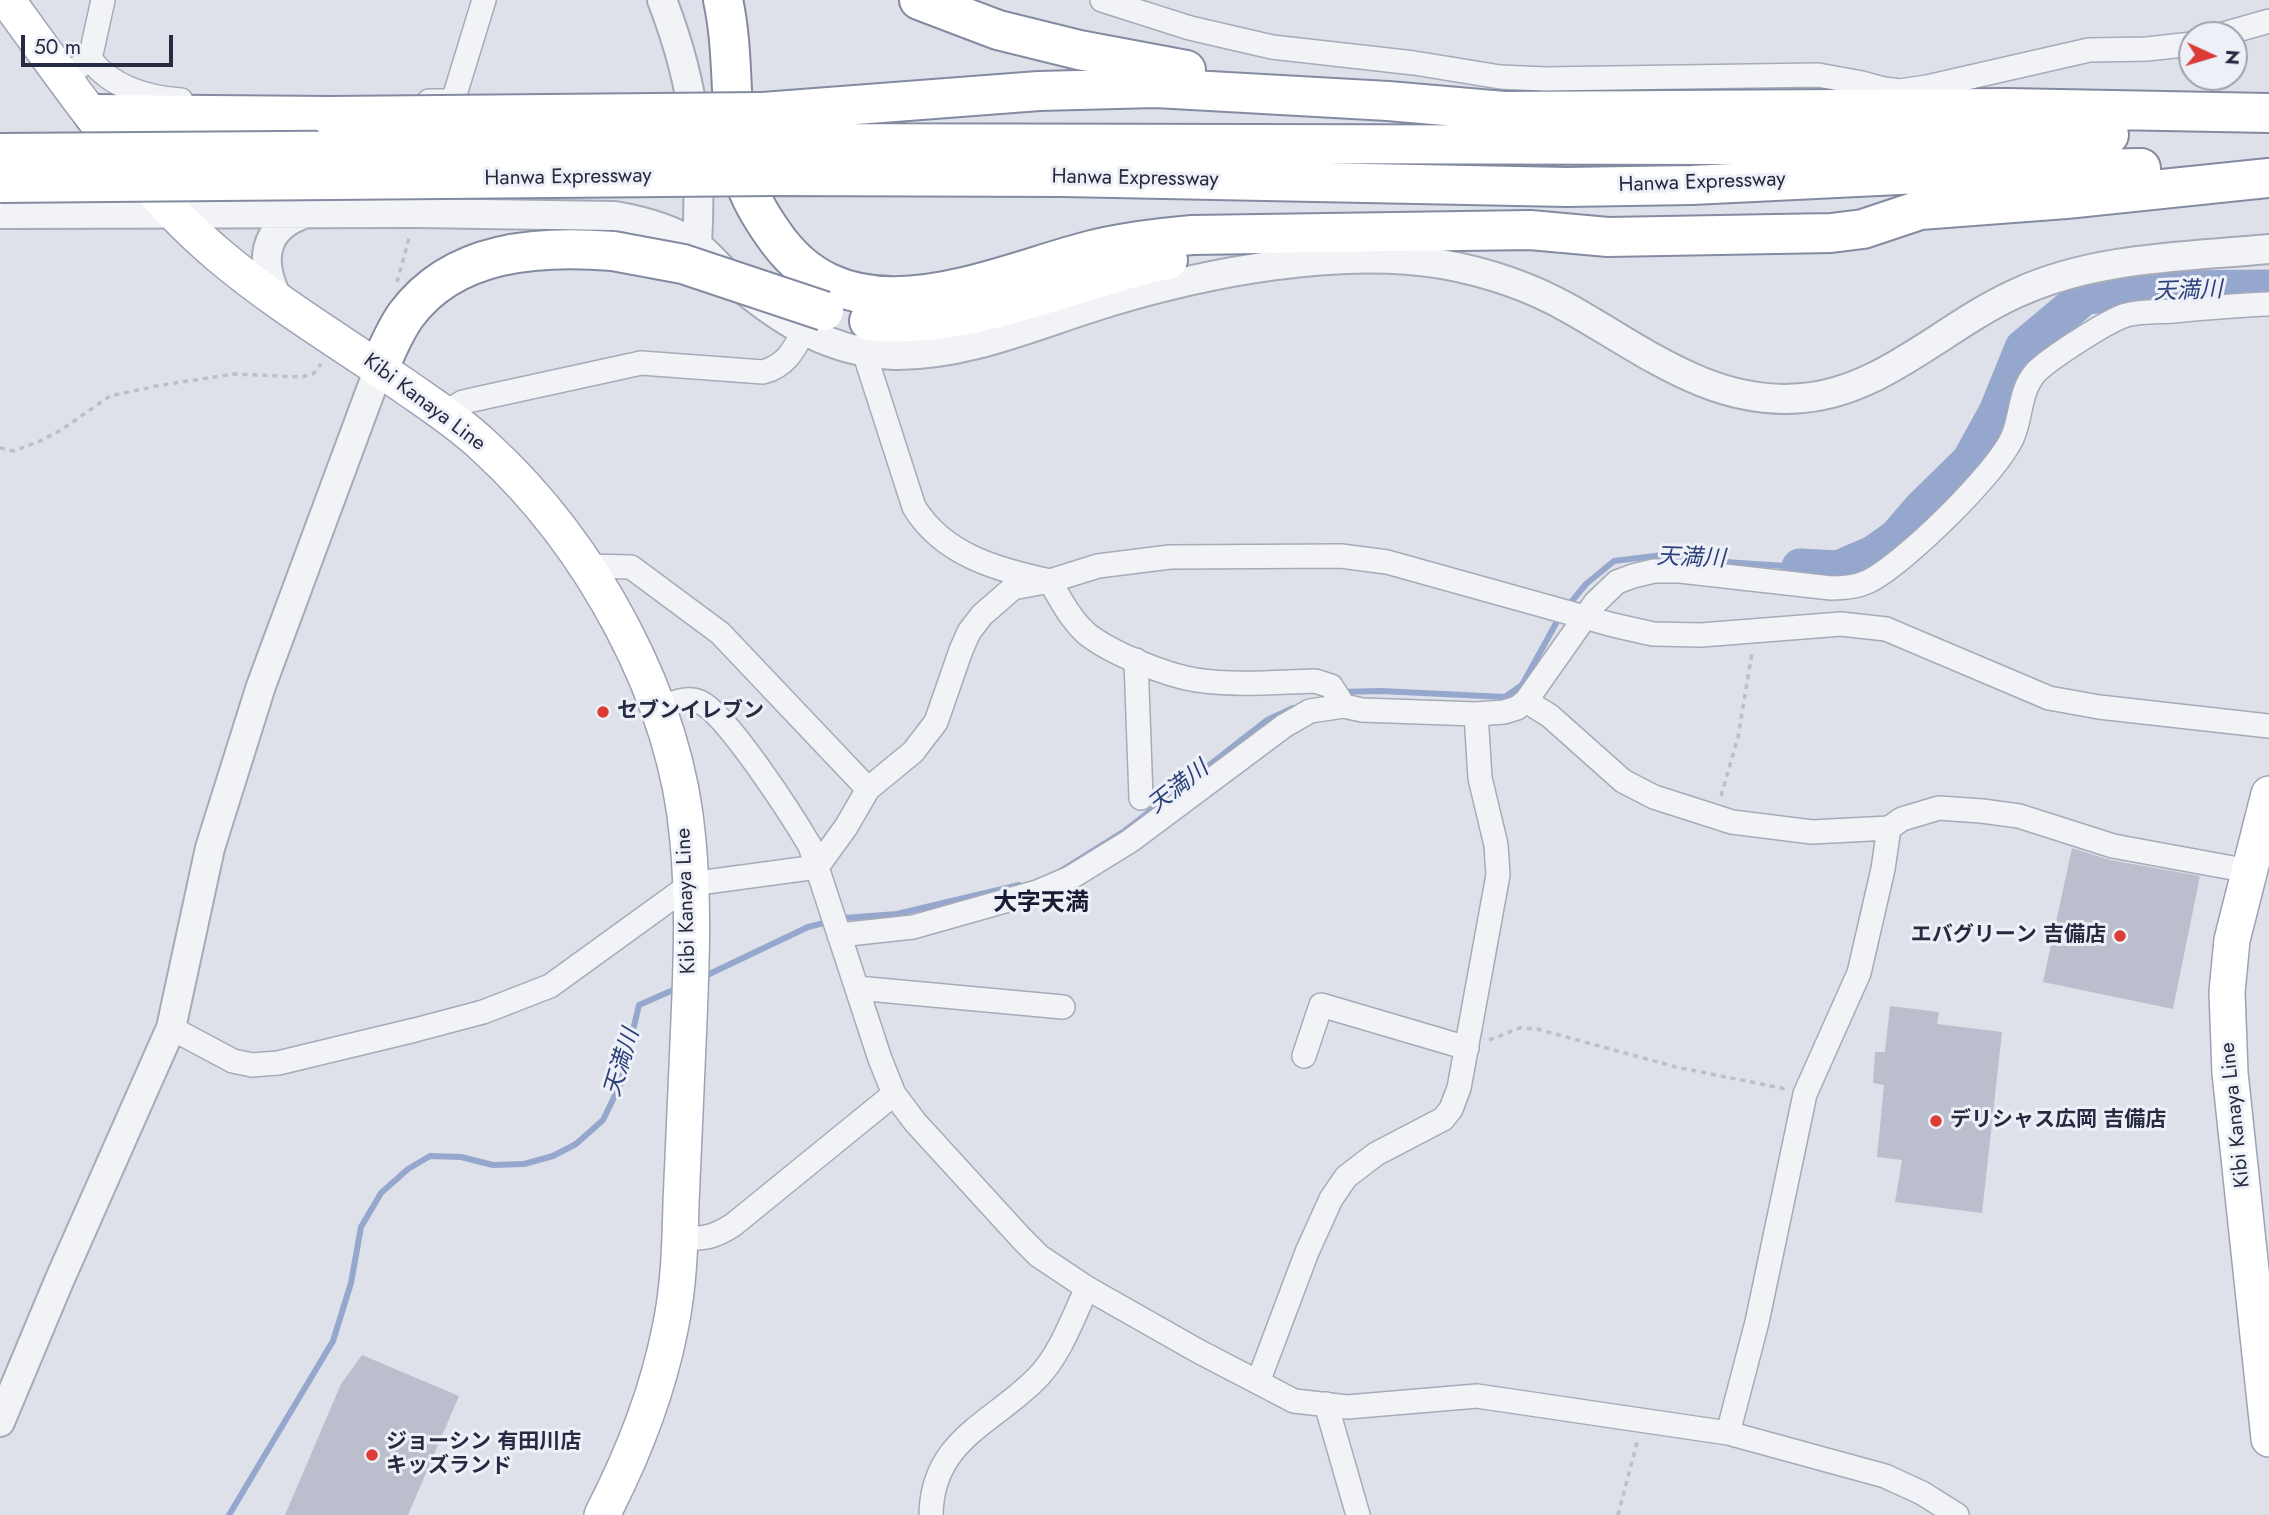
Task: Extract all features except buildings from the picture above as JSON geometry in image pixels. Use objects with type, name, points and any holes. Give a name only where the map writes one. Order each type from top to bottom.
[{"type":"highway","points":[[723,0],[744,180],[760,215],[797,262],[817,276],[842,288],[887,297],[905,298],[940,293],[998,279],[1092,250],[1192,234],[1378,230],[1531,230],[1608,237],[1831,233],[1863,229],[1920,210],[2066,199],[2269,178]]},
{"type":"highway","points":[[919,0],[998,30],[1079,50],[1161,67],[1388,101]]},
{"type":"highway","points":[[93,114],[330,116],[769,143],[1039,92],[1144,88],[1223,90],[1504,111],[2007,108],[2269,113]]},
{"type":"highway","name":"Hanwa Expressway","points":[[0,153],[408,150],[769,143],[1730,145],[2149,134],[2269,137]]},
{"type":"highway","name":"Hanwa Expressway","points":[[0,183],[769,143],[1063,177],[1567,187],[1692,185],[1981,171],[2269,167]]},
{"type":"highway","points":[[379,368],[394,333],[407,314],[443,280],[469,266],[499,255],[529,250],[564,248],[613,251],[683,264],[813,322],[861,320],[898,324],[937,321],[974,313],[1159,261],[1266,243],[1378,230]]},
{"type":"main road","name":"Kibi Kanaya Line","points":[[8,0],[77,69],[93,114],[137,172],[174,214],[220,256],[278,299],[444,413],[485,447],[519,483],[553,522],[601,590],[635,654],[658,708],[680,789],[688,836],[691,884],[691,960],[680,1238],[671,1324],[659,1377],[637,1442],[602,1515]]},
{"type":"main road","name":"Kibi Kanaya Line","points":[[2269,794],[2256,870],[2232,940],[2227,992],[2230,1073],[2269,1439]]},
{"type":"street","points":[[103,0],[77,69],[99,71],[113,82],[148,94],[178,100],[453,101],[484,0]]},
{"type":"street","points":[[662,0],[681,56],[696,123],[700,190],[697,246]]},
{"type":"street","points":[[1102,0],[1190,28],[1272,47],[1414,62],[1500,77],[1545,79],[1818,75],[1900,91],[2089,50],[2178,46]]},
{"type":"street","points":[[2248,27],[2269,21]]},
{"type":"street","points":[[278,299],[270,283],[267,258],[273,234],[290,218],[307,213]]},
{"type":"street","points":[[0,214],[615,216],[659,227],[697,246],[738,285],[813,322],[833,344],[864,352],[916,355],[960,348],[1146,291],[1232,272],[1330,261],[1417,261],[1457,268],[1521,286],[1570,309],[1652,359],[1703,383],[1750,397],[1779,399],[1805,398],[1845,389],[1873,377],[1994,304],[2058,276],[2099,266],[2269,249]]},
{"type":"street","points":[[839,933],[913,927],[1037,891],[1070,878],[1130,841],[1284,726],[1310,712],[1344,706],[1362,710],[1476,714],[1517,708],[1526,701],[1582,615],[1617,582],[1654,572],[1680,571],[1831,588],[1856,586],[1870,580],[1917,546],[1994,468],[2014,436],[2028,383],[2050,360],[2098,329],[2130,314],[2269,304]]},
{"type":"street","points":[[444,413],[463,402],[481,397],[641,363],[762,372],[774,369],[784,362],[813,322]]},
{"type":"street","points":[[864,352],[914,507],[923,522],[953,547],[979,561],[1005,572],[1050,581]]},
{"type":"street","points":[[0,1422],[171,1028],[211,848],[236,764],[261,686],[379,368]]},
{"type":"street","points":[[171,1028],[233,1061],[252,1065],[278,1063],[483,1012],[550,986],[691,884],[817,867],[846,827],[867,789],[913,752],[936,722],[961,650],[969,632],[982,615],[1013,588],[1050,581],[1098,566],[1170,557],[1341,556],[1387,562],[1613,625],[1661,634],[1691,635],[1841,624],[1886,629],[2049,698],[2099,707],[2269,726]]},
{"type":"street","points":[[585,566],[631,567],[720,633],[867,789]]},
{"type":"street","points":[[1050,581],[1064,607],[1085,632],[1107,647],[1136,660],[1195,680],[1315,681],[1331,687],[1344,706]]},
{"type":"street","points":[[1136,660],[1141,797]]},
{"type":"street","points":[[658,708],[684,699],[699,701],[726,724],[810,846],[883,1069],[894,1094],[915,1122],[1022,1239],[1039,1256],[1087,1288],[1294,1401],[1347,1407],[1477,1396],[1728,1433],[1885,1476],[1916,1489],[1957,1515]]},
{"type":"street","points":[[1526,701],[1550,716],[1623,781],[1654,797],[1713,817],[1751,826],[1799,832],[1889,828],[1902,819],[1930,809],[1958,808],[2019,816],[2113,846],[2256,870]]},
{"type":"street","points":[[1258,1382],[1307,1252],[1331,1199],[1346,1178],[1376,1154],[1443,1119],[1451,1109],[1459,1088],[1497,875],[1493,830],[1482,793],[1476,714]]},
{"type":"street","points":[[1728,1433],[1757,1322],[1805,1094],[1859,973],[1883,869],[1889,828]]},
{"type":"street","points":[[857,988],[1063,1007]]},
{"type":"street","points":[[1304,1056],[1321,1005],[1466,1051]]},
{"type":"street","points":[[680,1238],[704,1239],[733,1225],[894,1094]]},
{"type":"street","points":[[931,1515],[931,1498],[942,1467],[978,1424],[1016,1396],[1047,1366],[1087,1288]]},
{"type":"street","points":[[1326,1404],[1358,1515]]},
{"type":"path","points":[[0,448],[14,451],[40,441],[61,430],[110,396],[134,390],[234,373],[301,377],[313,374],[320,368],[333,337]]},
{"type":"path","points":[[1713,817],[1738,737],[1754,630]]},
{"type":"path","points":[[1466,1051],[1497,1035],[1529,1028],[1676,1067],[1805,1094]]},
{"type":"path","points":[[1618,1515],[1643,1420]]},
{"type":"waterway","name":"天満川","points":[[1800,567],[1838,569],[1873,554],[1897,537],[1970,461],[1997,412],[2023,348],[2085,296],[2177,289],[2269,288]]},
{"type":"waterway","name":"天満川","points":[[1567,607],[1586,584],[1614,561],[1671,554],[1710,561],[1800,567]]},
{"type":"waterway","name":"天満川","points":[[1340,692],[1381,691],[1505,697],[1522,685],[1560,616]]},
{"type":"waterway","name":"天満川","points":[[1059,872],[1123,832],[1267,720],[1293,708]]},
{"type":"waterway","name":"天満川","points":[[703,977],[808,927],[844,918],[897,914],[1019,885]]},
{"type":"waterway","name":"天満川","points":[[229,1515],[333,1341],[351,1283],[361,1227],[381,1193],[408,1169],[430,1156],[461,1157],[493,1165],[524,1164],[553,1156],[576,1144],[603,1120],[620,1085],[639,1005],[680,987]]},
{"type":"place","name":"セブンイレブン","points":[[603,712]]},
{"type":"place","name":"エバグリーン 吉備店","points":[[2120,936]]},
{"type":"place","name":"デリシャス広岡 吉備店","points":[[1936,1121]]},
{"type":"place","name":"ジョーシン 有田川店 キッズランド","points":[[372,1455]]},
{"type":"district","name":"大字天満","points":[[1041,904]]}]
